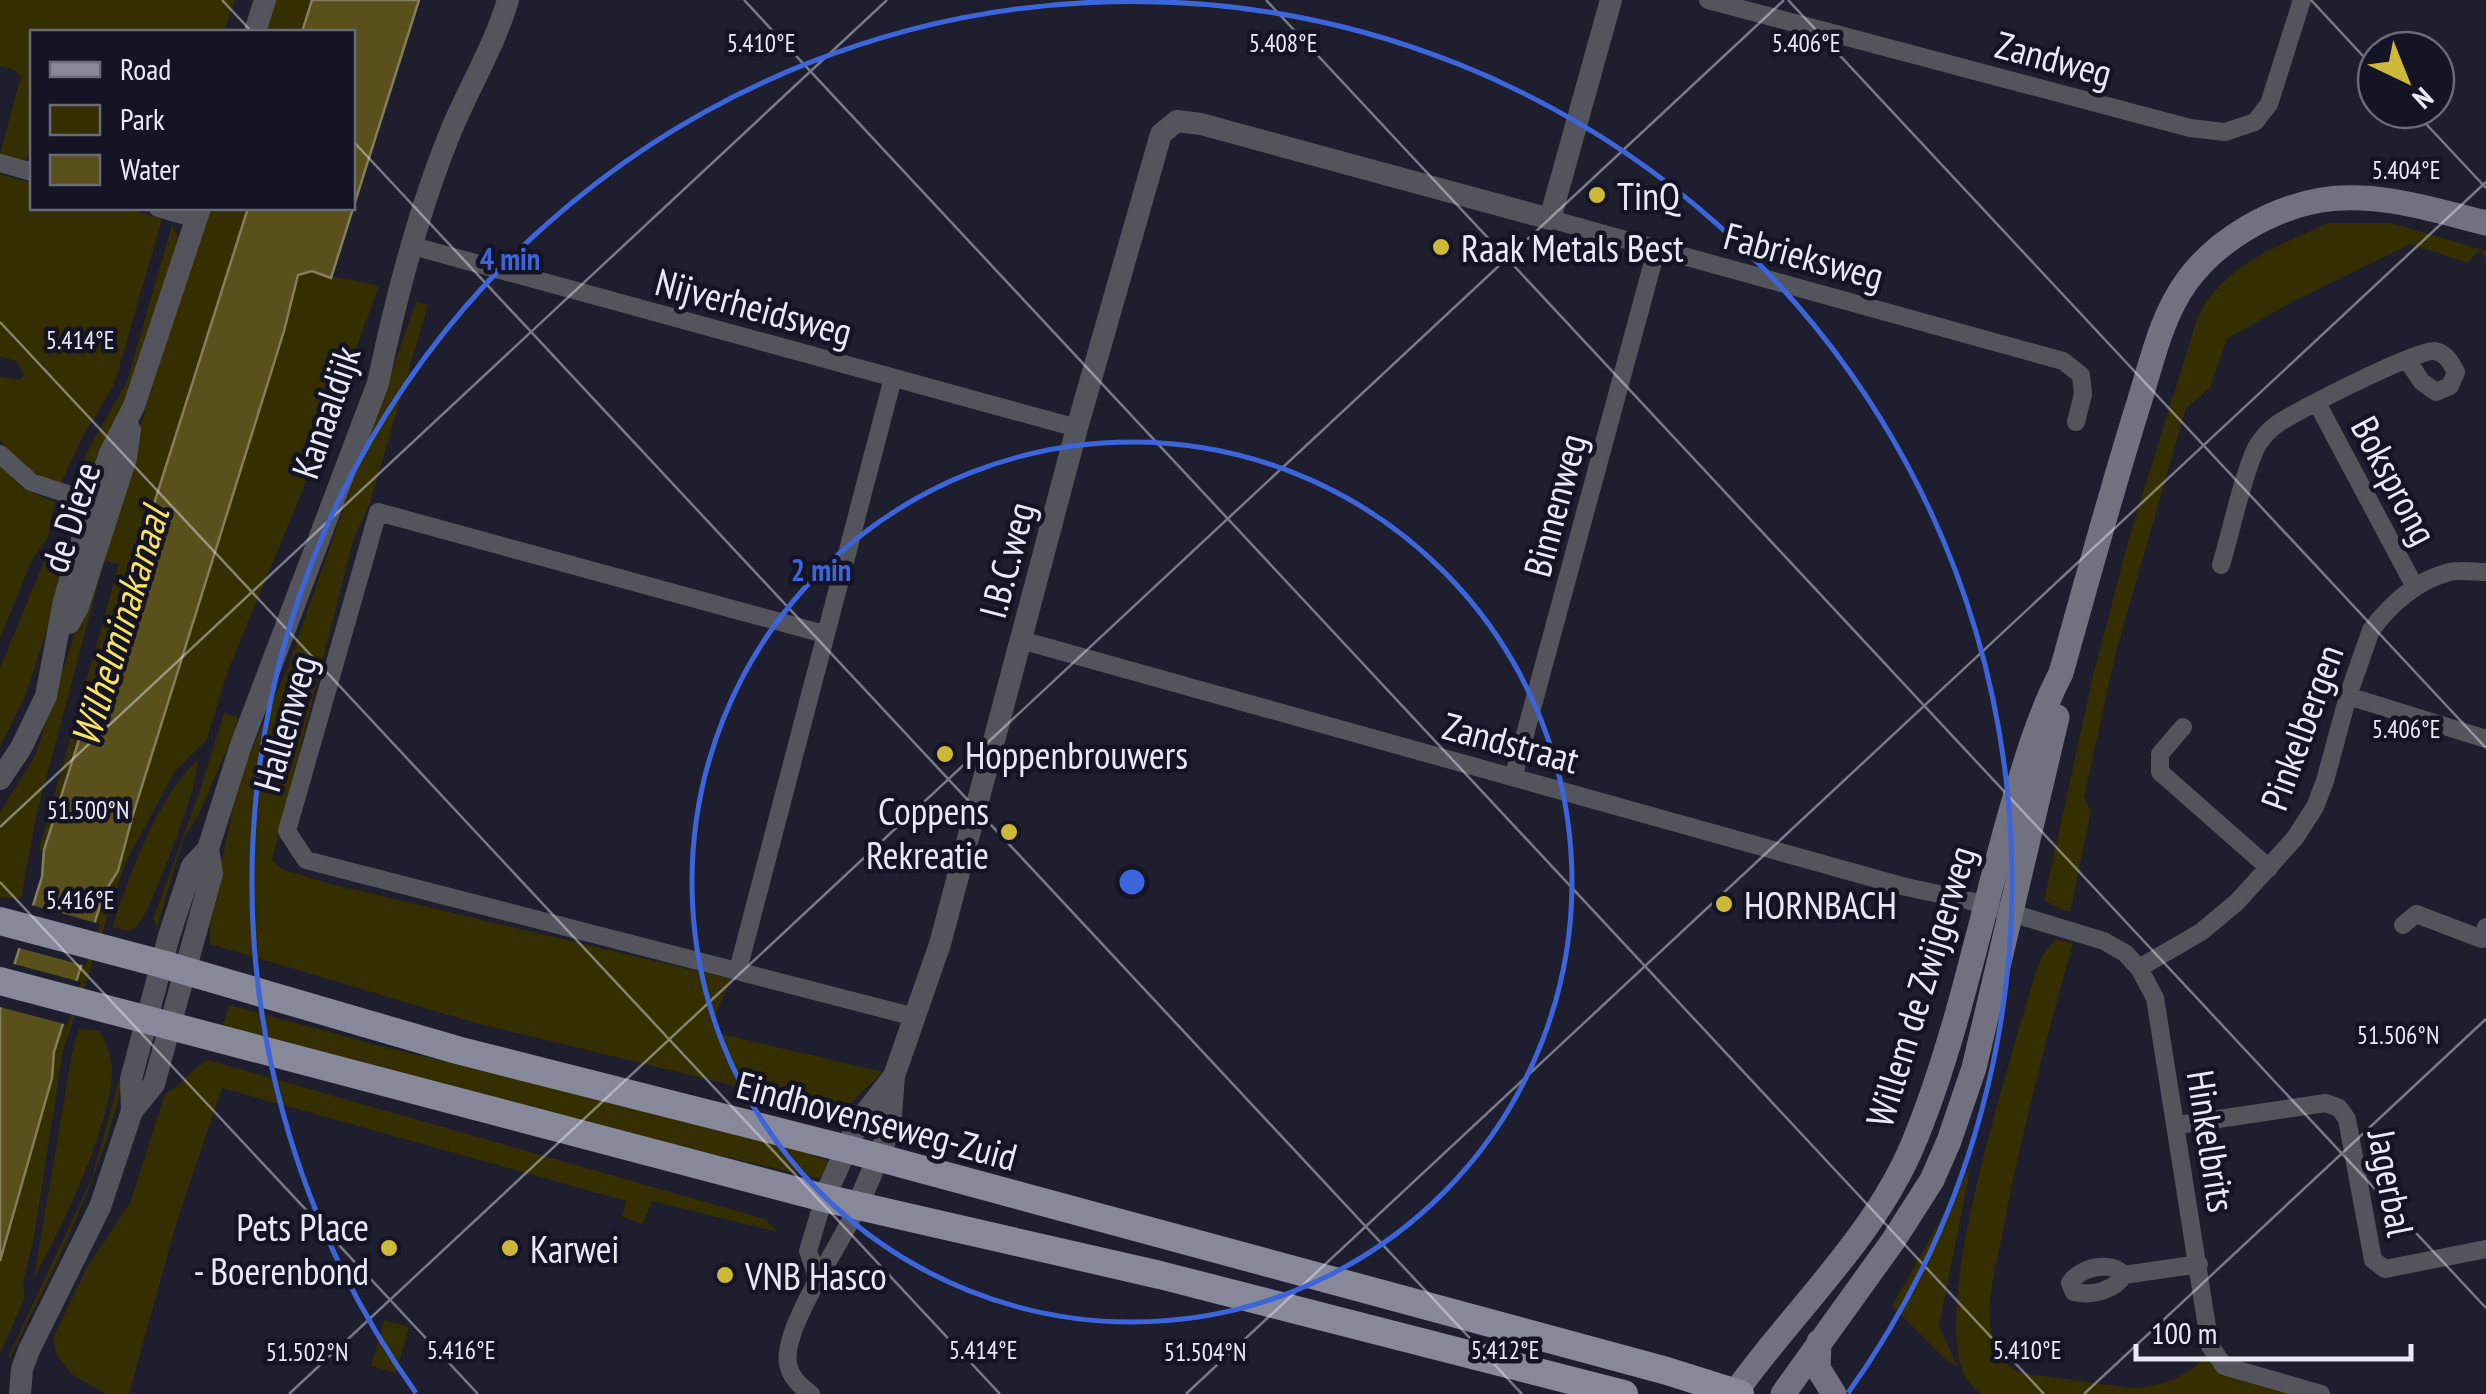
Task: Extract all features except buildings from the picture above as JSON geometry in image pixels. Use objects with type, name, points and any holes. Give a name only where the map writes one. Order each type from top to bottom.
[{"type":"main road","name":"Willem de Zwijgerweg","points":[[1736,1394],[1890,1193],[1929,1103],[2046,700],[2061,672],[2116,476],[2176,298],[2204,261],[2253,225],[2282,211],[2321,200],[2396,201],[2486,223]]},
{"type":"main road","name":"Willem de Zwijgerweg","points":[[1784,1394],[1932,1180],[1974,1068],[2060,704],[2061,672]]},
{"type":"main road","name":"Eindhovenseweg-Zuid","points":[[3,922],[457,1050],[847,1148],[1667,1370],[1736,1394]]},
{"type":"main road","points":[[0,981],[824,1198],[1160,1275],[1624,1394]]},
{"type":"main road","points":[[1819,1342],[1818,1368],[1834,1394]]},
{"type":"street","points":[[256,30],[266,0]]},
{"type":"street","name":"Kanaaldijk","points":[[22,1369],[100,1206],[132,1111],[131,1078],[158,1021],[173,967],[212,873],[208,848],[276,648],[378,383],[389,328],[452,129],[508,0]]},
{"type":"street","points":[[1550,219],[1611,0]]},
{"type":"street","name":"Zandweg","points":[[1708,0],[2190,128],[2225,132],[2254,122],[2269,104],[2302,0]]},
{"type":"street","name":"Fabrieksweg","points":[[1170,124],[1201,124],[2063,361],[2081,376],[2083,394],[2076,422]]},
{"type":"street","name":"I.B.C.weg","points":[[858,1205],[890,1129],[894,1076],[940,944],[1077,428],[1161,134],[1170,124]]},
{"type":"street","points":[[0,163],[30,171]]},
{"type":"street","name":"de Dieze","points":[[0,779],[21,748],[46,696],[58,644],[78,607],[102,506],[126,458],[134,406],[198,213]]},
{"type":"street","name":"Nijverheidsweg","points":[[413,246],[1077,428]]},
{"type":"street","name":"Binnenweg","points":[[1514,776],[1656,251]]},
{"type":"street","name":"Boksprong","points":[[2221,565],[2257,446],[2274,426],[2406,360]]},
{"type":"street","points":[[894,378],[738,970],[915,1017]]},
{"type":"street","name":"Boksprong","points":[[2318,403],[2415,587]]},
{"type":"street","points":[[0,454],[31,482],[102,506]]},
{"type":"street","name":"Hallenweg","points":[[738,970],[306,860],[287,831],[378,512],[824,634]]},
{"type":"street","name":"Pinkelbergen","points":[[2139,968],[2200,932],[2237,902],[2296,838],[2314,808],[2348,696],[2372,630],[2386,609],[2415,587],[2448,572],[2486,572]]},
{"type":"street","name":"Zandstraat","points":[[1022,640],[1902,886],[2011,912]]},
{"type":"street","points":[[2348,696],[2486,740]]},
{"type":"street","points":[[2183,727],[2160,754],[2160,772],[2269,868]]},
{"type":"street","points":[[2011,912],[2104,941],[2125,953],[2139,968]]},
{"type":"street","points":[[2403,924],[2416,914],[2485,935]]},
{"type":"street","name":"Hinkelbrits","points":[[2139,968],[2155,998],[2210,1346],[2216,1358],[2234,1370],[2320,1394]]},
{"type":"street","name":"I.B.C.weg","points":[[824,1198],[859,1121],[894,1076]]},
{"type":"street","name":"Jagerbal","points":[[2178,1126],[2326,1103],[2339,1108],[2347,1119],[2372,1260],[2385,1269],[2486,1248]]},
{"type":"street","points":[[817,1276],[808,1251],[824,1198]]},
{"type":"street","points":[[811,1394],[793,1378],[788,1346],[817,1276],[844,1239],[858,1205]]},
{"type":"street","points":[[2124,1275],[2198,1264]]},
{"type":"street","points":[[3,1394],[22,1369]]},
{"type":"street","points":[[20,1394],[22,1369]]},
{"type":"green space","points":[[0,0],[235,0],[225,30],[30,30],[30,146],[26,161],[0,154],[21,76],[0,66]]},
{"type":"green space","points":[[274,0],[312,0],[303,30],[265,30]]},
{"type":"green space","points":[[0,174],[30,182],[30,210],[130,210],[162,219],[114,385],[60,485],[24,468],[0,440],[0,377],[19,380],[24,375],[18,362],[0,356]]},
{"type":"green space","points":[[208,210],[247,210],[48,843],[44,850],[39,850],[119,564],[98,560]]},
{"type":"green space","points":[[2328,223],[2391,223],[2486,251],[2486,258],[2479,250],[2468,263],[2411,244],[2292,302],[2227,339],[2210,388],[2186,408],[2117,648],[2084,797],[2091,811],[2070,913],[2044,901],[2092,680],[2129,538],[2197,319],[2221,284],[2236,271],[2271,249]]},
{"type":"green space","points":[[172,225],[179,239],[134,384],[93,480],[72,487],[127,382]]},
{"type":"green space","points":[[312,271],[379,287],[298,502],[229,668],[206,741],[175,771],[125,864],[63,1051],[34,1237],[23,1283],[25,1298],[0,1353],[0,1261],[52,1078],[54,1052],[104,893],[118,871],[299,275]]},
{"type":"green space","points":[[416,302],[428,305],[369,506],[353,541],[272,860],[282,869],[331,884],[731,979],[712,1022],[717,1033],[883,1072],[846,1113],[472,1022],[210,944],[210,916],[240,776],[287,669]]},
{"type":"green space","points":[[0,465],[22,488],[55,502],[48,537],[32,560],[0,639]]},
{"type":"green space","points":[[51,553],[69,563],[26,694],[0,747],[0,668],[45,559]]},
{"type":"green space","points":[[95,571],[99,580],[36,817],[21,899],[0,897],[0,812],[35,756]]},
{"type":"green space","points":[[224,713],[238,717],[235,731],[198,816],[183,840],[157,927],[153,919]]},
{"type":"green space","points":[[197,761],[186,811],[146,912],[130,931],[112,927],[157,815]]},
{"type":"green space","points":[[2055,940],[2073,943],[2027,1119],[1994,1274],[1990,1323],[1999,1352],[2020,1373],[2131,1388],[2173,1380],[2208,1356],[2298,1394],[1980,1394],[1966,1379],[1957,1342],[1957,1295],[1965,1240],[1993,1120],[2034,977],[2042,956]]},
{"type":"green space","points":[[229,1005],[783,1144],[831,1162],[825,1177],[813,1177],[567,1120],[222,1031]]},
{"type":"green space","points":[[79,1029],[100,1031],[112,1068],[110,1090],[84,1175],[34,1278],[72,1053]]},
{"type":"green space","points":[[208,1060],[765,1219],[778,1232],[652,1201],[643,1224],[622,1217],[626,1201],[222,1088],[177,1221],[129,1394],[106,1394],[71,1374],[57,1356],[53,1338],[88,1265],[130,1203],[165,1094]]},
{"type":"green space","points":[[119,1080],[123,1080],[113,1117],[89,1188],[10,1358],[92,1178]]},
{"type":"green space","points":[[1971,1166],[1939,1326],[1958,1367],[1892,1306]]},
{"type":"green space","points":[[384,1320],[409,1327],[396,1373],[371,1366]]},
{"type":"water","points":[[312,0],[419,0],[355,202],[355,30],[303,30]]},
{"type":"water","name":"Wilhelminakanaal","points":[[247,210],[353,210],[331,278],[312,271],[298,275],[118,871],[104,893],[54,1052],[52,1078],[0,1261],[0,1010],[42,877],[44,850]]},
{"type":"pier","points":[[28,904],[100,924],[86,966],[15,947]]},
{"type":"pier","points":[[10,963],[81,982],[68,1025],[0,1007],[0,993]]},
{"type":"place","name":"TinQ","points":[[1597,195]]},
{"type":"place","name":"Raak Metals Best","points":[[1441,247]]},
{"type":"place","name":"Hoppenbrouwers","points":[[945,754]]},
{"type":"place","name":"Coppens Rekreatie","points":[[1009,832]]},
{"type":"place","name":"HORNBACH","points":[[1724,904]]},
{"type":"place","name":"Pets Place - Boerenbond","points":[[389,1248]]},
{"type":"place","name":"Karwei","points":[[510,1248]]},
{"type":"place","name":"VNB Hasco","points":[[725,1275]]}]
